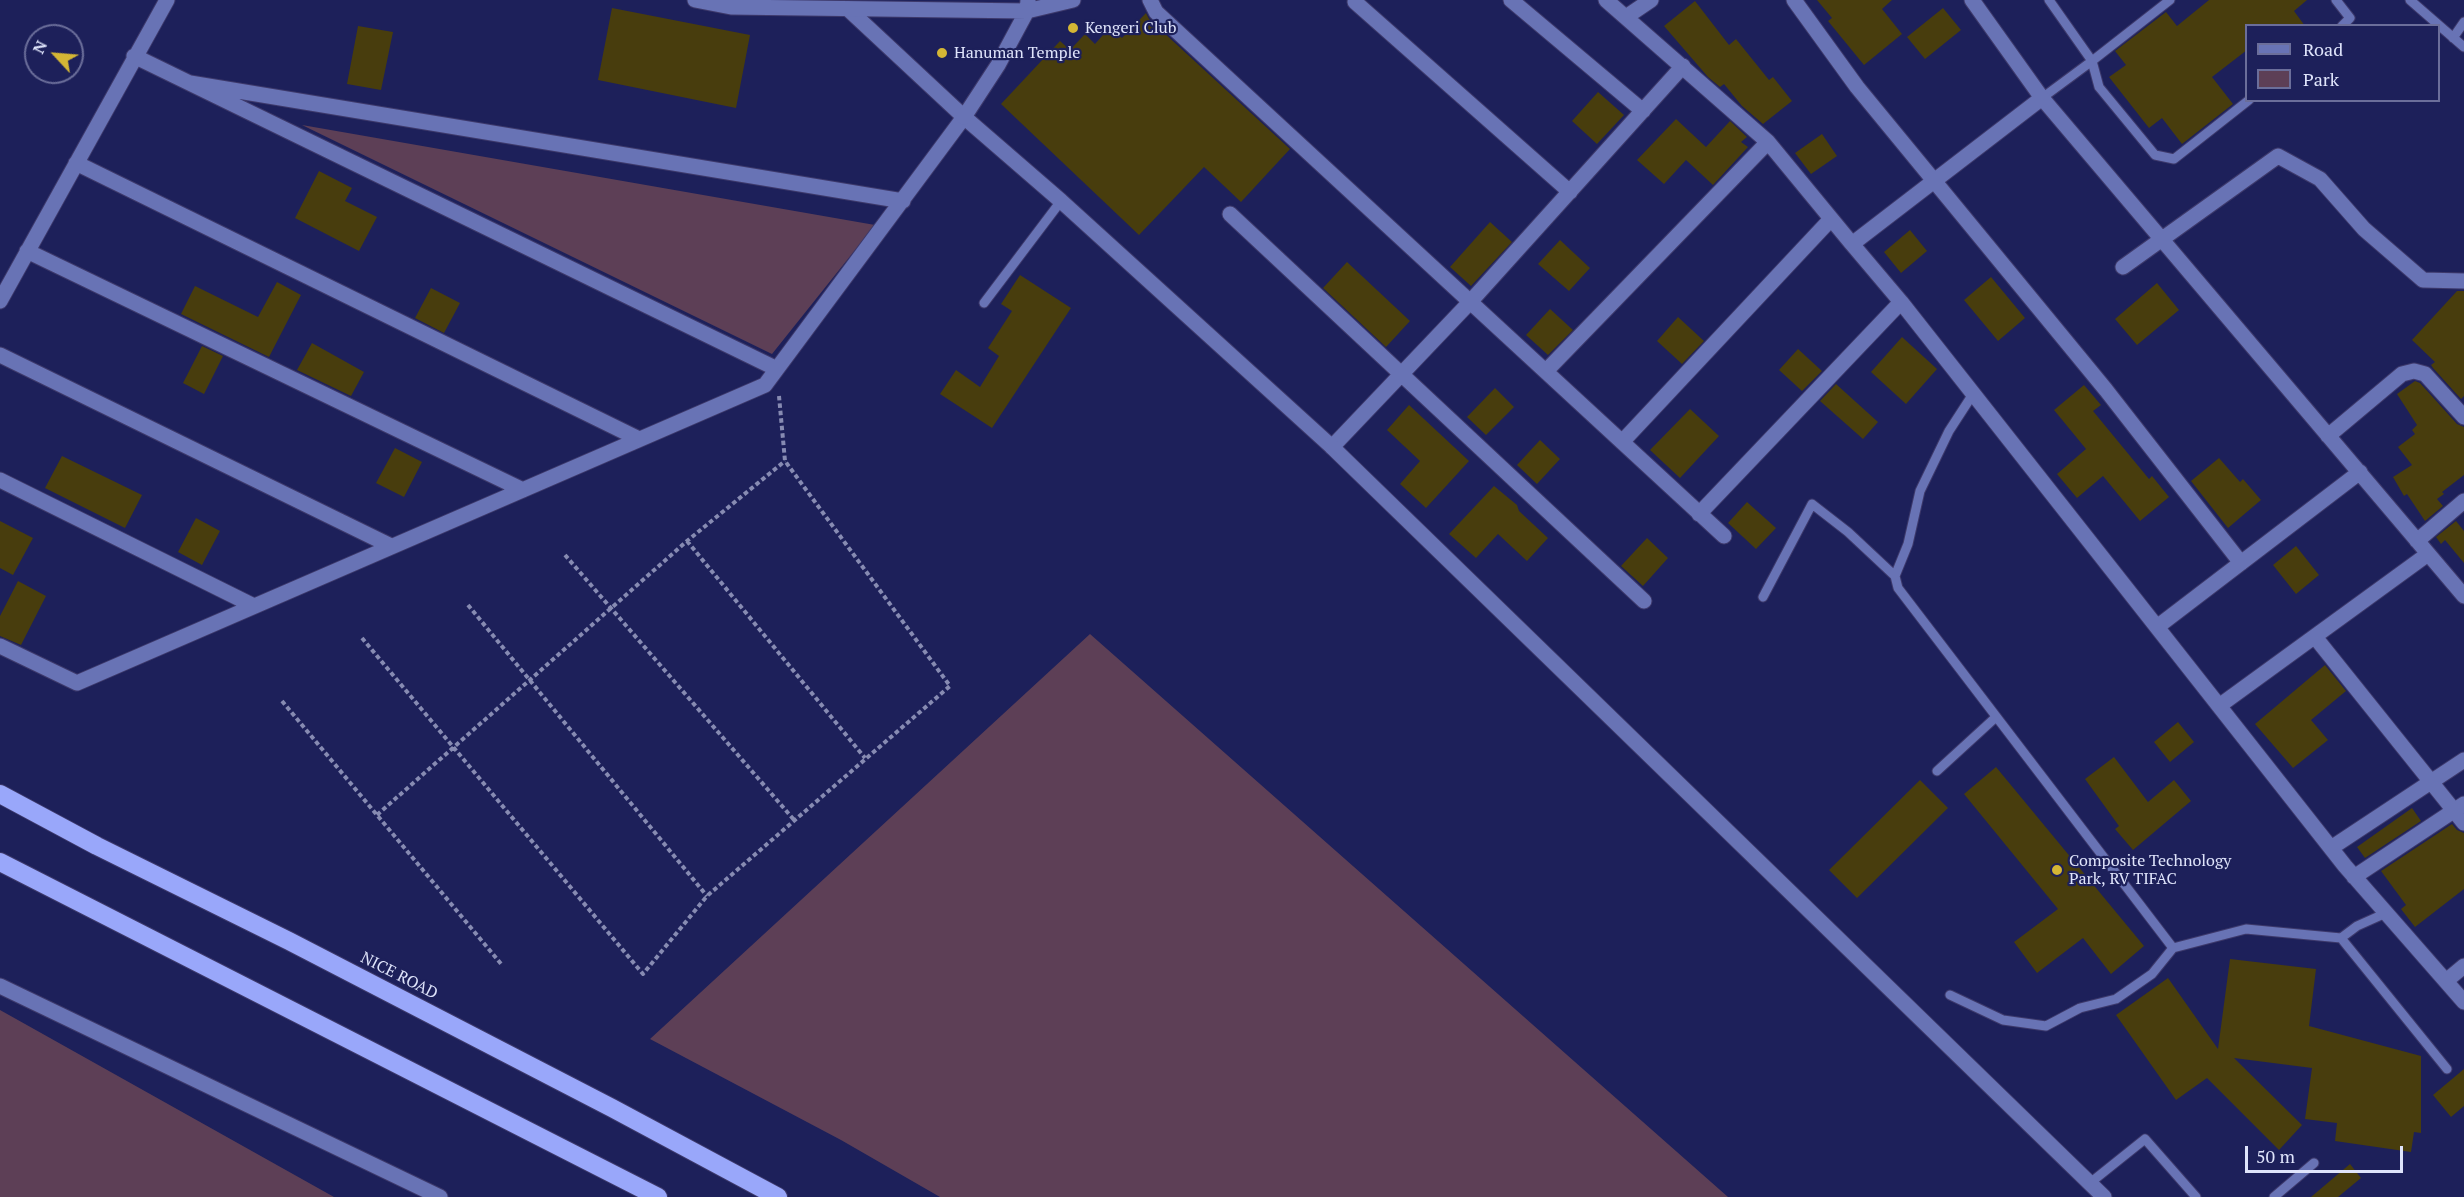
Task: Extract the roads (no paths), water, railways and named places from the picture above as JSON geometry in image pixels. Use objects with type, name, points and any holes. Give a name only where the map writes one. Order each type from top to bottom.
[{"type":"highway","name":"NICE ROAD","points":[[0,794],[97,846],[394,995],[778,1197]]},
{"type":"highway","points":[[0,862],[658,1197]]},
{"type":"street","points":[[0,301],[167,0]]},
{"type":"street","points":[[695,0],[731,7],[843,4],[1027,6],[1073,0]]},
{"type":"street","points":[[1150,0],[1156,12],[1547,370],[1724,536]]},
{"type":"street","points":[[1511,0],[1643,111]]},
{"type":"street","points":[[1606,0],[1768,142],[1901,302],[2354,877],[2464,1002]]},
{"type":"street","points":[[1626,17],[1651,0]]},
{"type":"street","points":[[1794,0],[1857,87],[2106,390],[2241,563]]},
{"type":"street","points":[[1972,0],[2042,98],[2464,596]]},
{"type":"street","points":[[1355,2],[1570,192]]},
{"type":"street","points":[[843,4],[964,117],[1061,201],[1332,447],[2104,1197]]},
{"type":"street","points":[[0,646],[77,683],[765,385],[964,117],[998,65],[1027,6]]},
{"type":"street","points":[[134,56],[777,369]]},
{"type":"street","points":[[1332,447],[1471,301],[1683,66]]},
{"type":"street","points":[[189,83],[903,201]]},
{"type":"street","points":[[1852,244],[2042,98]]},
{"type":"street","points":[[1547,370],[1768,142]]},
{"type":"street","points":[[2123,267],[2278,156],[2320,179],[2364,229],[2423,280],[2464,281]]},
{"type":"street","points":[[76,163],[639,439]]},
{"type":"street","points":[[1230,214],[1644,601]]},
{"type":"street","points":[[1622,442],[1831,219]]},
{"type":"street","points":[[27,251],[523,490]]},
{"type":"street","points":[[1699,514],[1901,302]]},
{"type":"street","points":[[0,355],[391,546]]},
{"type":"street","points":[[2328,436],[2402,374],[2414,371],[2425,374],[2464,417]]},
{"type":"street","points":[[2157,627],[2360,472]]},
{"type":"street","points":[[0,480],[254,606]]},
{"type":"street","points":[[2417,541],[2464,501]]},
{"type":"street","points":[[2219,706],[2428,554]]},
{"type":"street","points":[[2315,637],[2430,782],[2459,808],[2464,823]]},
{"type":"street","points":[[2331,848],[2464,760]]},
{"type":"street","points":[[2354,877],[2459,808]]},
{"type":"street","points":[[2446,981],[2464,966]]},
{"type":"street","points":[[0,986],[440,1197]]},
{"type":"lane","points":[[2049,0],[2092,61],[2099,87],[2155,155],[2174,159],[2246,102]]},
{"type":"lane","points":[[2042,98],[2170,0]]},
{"type":"lane","points":[[2336,0],[2350,18],[2344,24]]},
{"type":"lane","points":[[2410,0],[2437,24]]},
{"type":"lane","points":[[2453,38],[2464,22]]},
{"type":"lane","points":[[2440,27],[2464,47]]},
{"type":"lane","points":[[984,303],[1061,201]]},
{"type":"lane","points":[[1895,576],[1908,544],[1920,491],[1949,431],[1973,394]]},
{"type":"lane","points":[[1763,597],[1812,504],[1848,532],[1895,576],[1898,588],[2173,948]]},
{"type":"lane","points":[[1937,771],[1996,717]]},
{"type":"lane","points":[[1950,995],[2003,1020],[2046,1026],[2080,1008],[2116,999],[2152,974],[2173,948],[2246,929],[2341,938],[2357,926],[2386,913]]},
{"type":"lane","points":[[2341,938],[2447,1069]]},
{"type":"lane","points":[[2090,1183],[2145,1139],[2196,1197]]},
{"type":"lane","points":[[2274,1197],[2314,1163]]},
{"type":"place","name":"Kengeri Club","points":[[1073,28]]},
{"type":"place","name":"Hanuman Temple","points":[[942,53]]},
{"type":"place","name":"Composite Technology Park, RV TIFAC","points":[[2057,870]]}]
